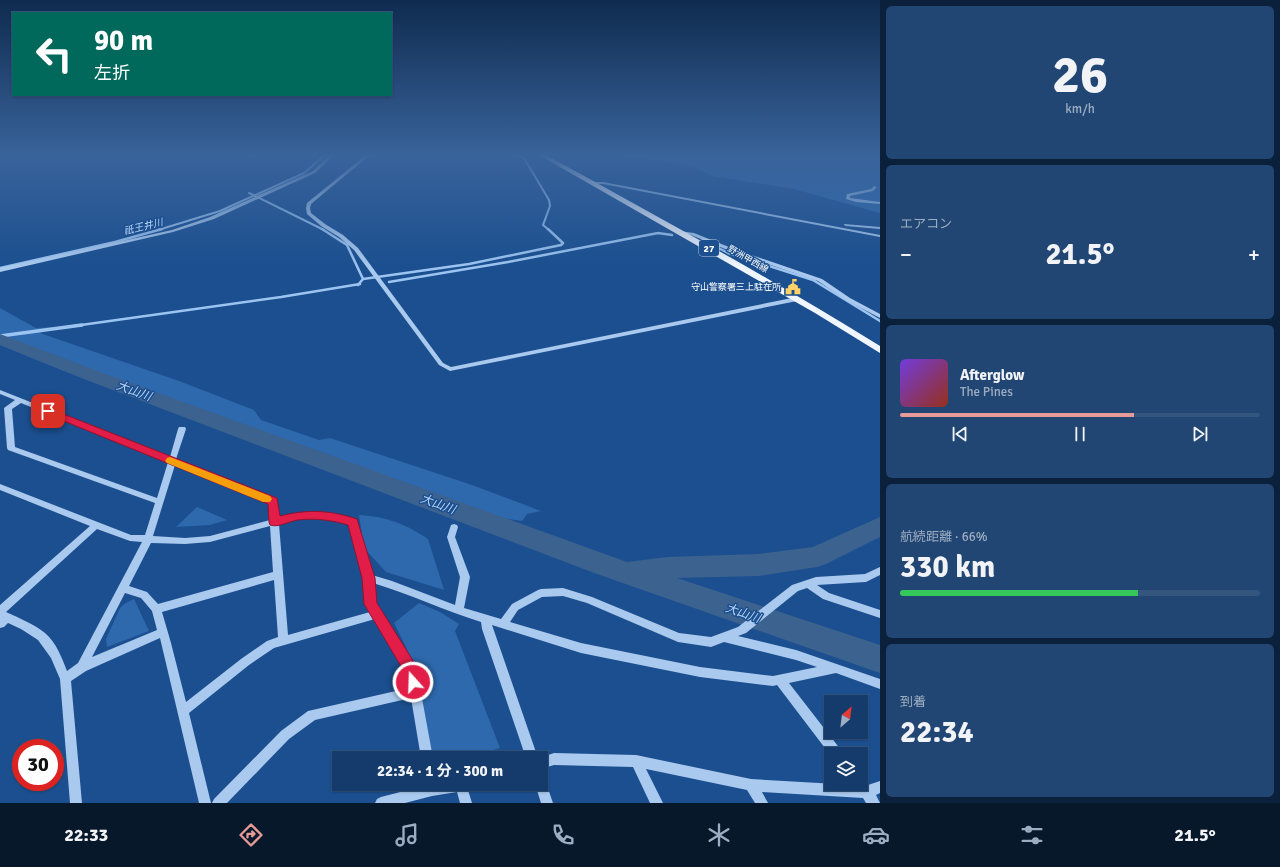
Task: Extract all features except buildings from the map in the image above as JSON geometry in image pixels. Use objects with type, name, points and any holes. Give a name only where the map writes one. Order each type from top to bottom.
[{"type":"main road","name":"野洲甲西線","points":[[609,192],[797,299],[880,350]]},
{"type":"street","points":[[0,270],[173,230],[212,218],[269,192]]},
{"type":"street","points":[[323,192],[309,204],[309,214],[341,236],[356,249],[441,364],[450,369],[797,299]]},
{"type":"street","points":[[654,192],[819,223],[880,236]]},
{"type":"street","points":[[862,192],[848,196],[848,199],[856,201],[880,202]]},
{"type":"street","points":[[819,223],[880,228]]},
{"type":"street","points":[[681,232],[692,234],[771,264],[812,276],[848,299],[880,316]]},
{"type":"street","points":[[0,392],[273,501],[283,641]]},
{"type":"street","points":[[20,400],[8,408],[11,448],[160,502]]},
{"type":"street","points":[[82,667],[148,539],[182,429]]},
{"type":"street","points":[[1,489],[130,538],[185,541],[210,539],[298,516],[333,516],[353,522],[368,578],[371,604],[412,671],[426,751]]},
{"type":"street","points":[[76,803],[64,679],[55,655],[42,637],[25,626],[2,617],[96,525]]},
{"type":"street","points":[[454,526],[451,537],[465,577],[459,611]]},
{"type":"street","points":[[503,624],[515,606],[541,593],[563,592],[590,600],[678,637],[711,642],[742,630],[795,588],[816,581],[866,578],[878,574]]},
{"type":"street","points":[[156,609],[278,575]]},
{"type":"street","points":[[368,578],[389,584],[486,620],[581,648],[700,672],[772,681],[836,668]]},
{"type":"street","points":[[808,584],[826,596],[880,614]]},
{"type":"street","points":[[123,588],[144,595],[156,609],[205,803]]},
{"type":"street","points":[[183,711],[245,662],[272,644],[377,614]]},
{"type":"street","points":[[486,620],[487,629],[530,751]]},
{"type":"street","points":[[64,679],[82,667],[163,632]]},
{"type":"street","points":[[724,637],[796,655],[880,684]]},
{"type":"street","points":[[780,680],[832,747]]},
{"type":"street","points":[[218,803],[285,735],[312,715],[415,692]]},
{"type":"street","points":[[548,761],[554,759],[636,761],[751,785],[824,787]]},
{"type":"street","points":[[636,761],[657,803]]},
{"type":"street","points":[[751,785],[762,803]]},
{"type":"street","points":[[868,788],[880,787]]},
{"type":"street","points":[[381,803],[419,791]]},
{"type":"street","points":[[465,791],[466,803]]},
{"type":"street","points":[[543,791],[547,803]]},
{"type":"street","points":[[865,791],[874,803]]},
{"type":"shaded area","points":[[806,192],[880,192],[880,213]]},
{"type":"shaded area","points":[[0,308],[36,328],[54,327],[40,333],[179,381],[254,410],[261,420],[319,440],[330,438],[472,485],[541,511],[527,514],[522,521],[445,510],[64,371],[0,345]]},
{"type":"shaded area","points":[[197,507],[227,520],[210,525],[176,527]]},
{"type":"shaded area","points":[[359,515],[387,519],[403,525],[428,539],[444,590],[386,572],[364,548]]},
{"type":"shaded area","points":[[134,599],[149,631],[107,647],[106,639],[120,608],[124,604]]},
{"type":"shaded area","points":[[419,603],[440,612],[459,624],[455,631],[500,748],[490,751],[428,751],[420,686],[406,647],[394,623]]},
{"type":"waterway","name":"祇王井川","points":[[254,196],[261,192]]},
{"type":"waterway","points":[[545,192],[549,200],[550,206],[543,225],[549,230]]},
{"type":"waterway","name":"祇王井川","points":[[249,193],[254,196]]},
{"type":"waterway","name":"祇王井川","points":[[158,230],[220,211],[254,196]]},
{"type":"waterway","points":[[254,196],[322,229]]},
{"type":"waterway","name":"祇王井川","points":[[0,268],[115,242],[162,229]]},
{"type":"waterway","points":[[322,229],[347,245],[363,279]]},
{"type":"waterway","points":[[363,279],[469,264],[561,245],[563,243],[548,229]]},
{"type":"waterway","points":[[389,282],[508,262],[658,233],[672,235]]},
{"type":"waterway","points":[[711,244],[728,253],[813,280],[880,321]]},
{"type":"waterway","points":[[359,284],[363,279]]},
{"type":"waterway","points":[[74,326],[281,297],[359,284]]},
{"type":"waterway","points":[[0,336],[82,325]]},
{"type":"waterway","name":"大山川","points":[[0,339],[96,377],[606,566],[880,659]]},
{"type":"waterway","points":[[630,572],[667,568],[759,565],[817,557],[880,526]]},
{"type":"slow traffic","points":[[170,461],[267,499]]},
{"type":"place","name":"守山警察署三上駐在所","points":[[793,287]]},
{"type":"route","points":[[48,411],[273,501],[274,522],[298,516],[333,516],[353,522],[368,578],[371,604],[412,671],[413,682]]}]
